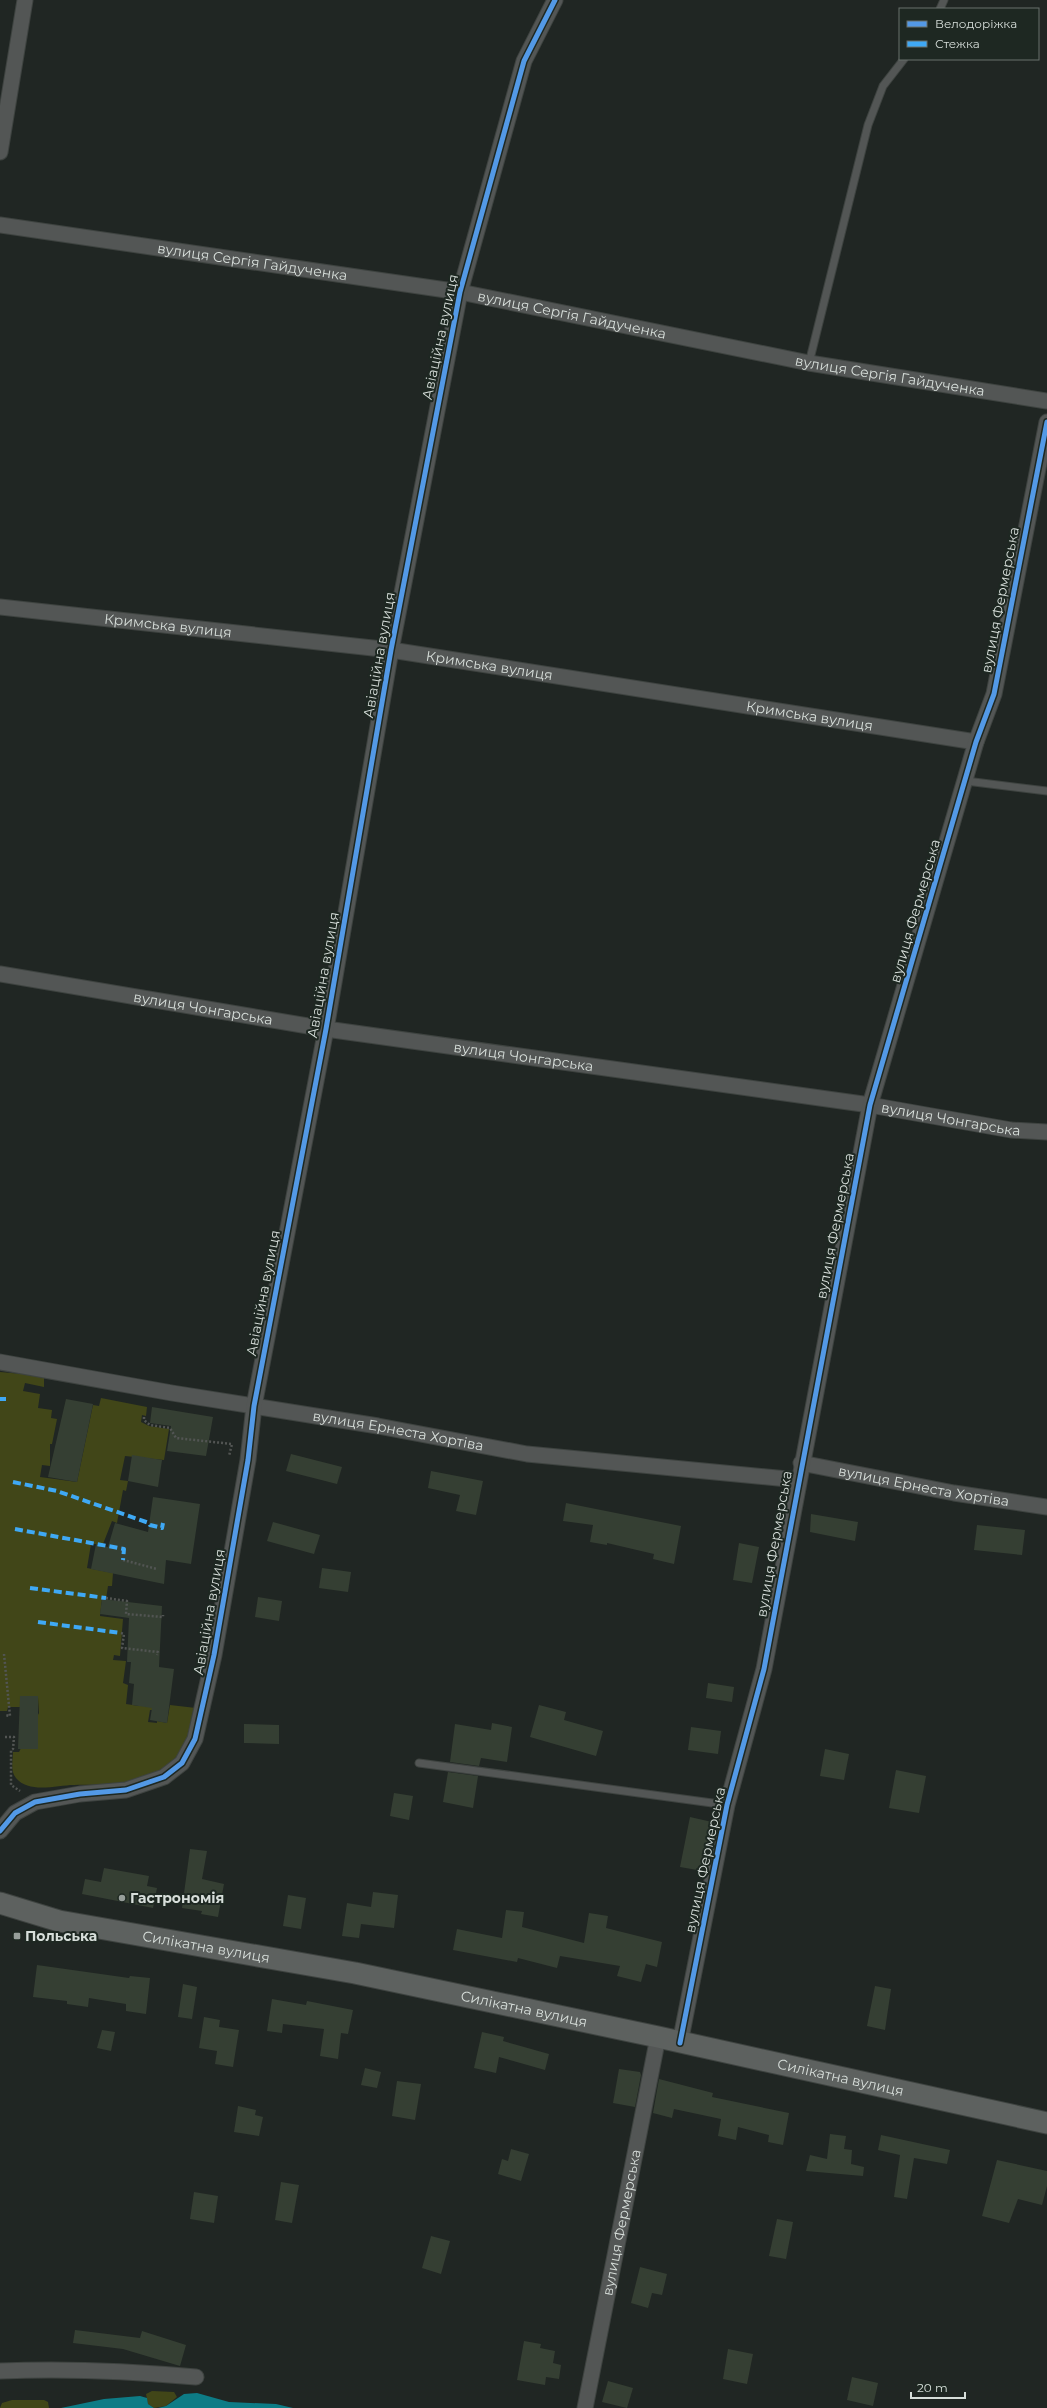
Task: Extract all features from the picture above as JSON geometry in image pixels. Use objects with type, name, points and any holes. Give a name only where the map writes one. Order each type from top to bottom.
[{"type":"street","points":[[0,152],[25,0]]},
{"type":"street","name":"Авіаційна вулиця","points":[[0,1831],[15,1812],[35,1802],[80,1794],[126,1790],[164,1777],[182,1763],[195,1739],[218,1635],[248,1460],[254,1406],[326,1029],[391,650],[460,292],[524,61],[555,0]]},
{"type":"street","name":"вулиця Сергія Гайдученка","points":[[0,225],[460,292],[809,363],[1047,401]]},
{"type":"street","name":"вулиця Фермерська","points":[[680,2043],[727,1804],[764,1669],[801,1463],[870,1105],[966,781],[976,742],[994,694],[1047,422]]},
{"type":"street","name":"Кримська вулиця","points":[[0,607],[391,650],[976,742]]},
{"type":"street","name":"вулиця Чонгарська","points":[[0,974],[326,1029],[870,1105],[1011,1130],[1047,1132]]},
{"type":"street","name":"вулиця Ернеста Хортіва","points":[[0,1362],[527,1454],[798,1480]]},
{"type":"street","name":"вулиця Ернеста Хортіва","points":[[801,1463],[954,1493],[1047,1507]]},
{"type":"street","name":"Силікатна вулиця","points":[[0,1904],[59,1921],[355,1973],[658,2037],[1047,2123]]},
{"type":"street","name":"вулиця Фермерська","points":[[585,2408],[658,2037]]},
{"type":"street","points":[[0,2371],[56,2369],[129,2371],[196,2377]]},
{"type":"lane","points":[[809,363],[868,125],[883,86],[903,60]]},
{"type":"lane","points":[[966,781],[1047,791]]},
{"type":"lane","points":[[419,1762],[727,1804]]},
{"type":"path","points":[[144,1417],[144,1420],[150,1425],[170,1428],[176,1438],[232,1444],[229,1456]]},
{"type":"path","points":[[123,1560],[157,1569]]},
{"type":"path","points":[[106,1598],[127,1601],[126,1614],[148,1617],[163,1617],[163,1615]]},
{"type":"path","points":[[121,1633],[124,1634],[122,1648],[158,1652],[157,1655]]},
{"type":"path","points":[[4,1654],[10,1716],[5,1715]]},
{"type":"path","points":[[5,1737],[14,1737],[13,1749],[11,1750],[12,1785],[35,1802]]},
{"type":"green space","points":[[0,1372],[44,1376],[44,1387],[25,1383],[23,1391],[40,1394],[38,1408],[52,1410],[51,1418],[57,1419],[52,1444],[50,1444],[50,1466],[42,1465],[40,1477],[77,1482],[93,1405],[99,1406],[101,1398],[147,1407],[146,1416],[142,1415],[141,1422],[149,1426],[169,1429],[164,1460],[125,1456],[120,1480],[128,1481],[126,1491],[123,1490],[117,1523],[112,1521],[103,1544],[91,1544],[87,1568],[113,1573],[112,1586],[108,1586],[106,1599],[102,1599],[100,1616],[123,1619],[120,1656],[114,1655],[113,1660],[126,1661],[123,1683],[128,1685],[126,1704],[139,1706],[140,1700],[154,1702],[153,1710],[150,1710],[148,1722],[157,1723],[157,1721],[167,1723],[170,1705],[196,1708],[185,1744],[175,1759],[160,1772],[140,1781],[107,1785],[74,1785],[44,1788],[28,1786],[22,1783],[14,1775],[12,1765],[13,1752],[19,1752],[39,1713],[38,1697],[20,1696],[20,1707],[8,1707],[7,1711],[0,1711]]},
{"type":"green space","points":[[152,2391],[174,2392],[177,2397],[166,2406],[154,2408],[148,2404],[146,2394]]},
{"type":"green space","points":[[12,2400],[44,2400],[48,2402],[49,2408],[0,2408],[2,2403]]},
{"type":"water","points":[[197,2393],[229,2402],[276,2404],[293,2408],[158,2408],[166,2406],[184,2394]]},
{"type":"water","points":[[140,2396],[147,2398],[148,2404],[154,2408],[61,2408],[104,2399]]},
{"type":"building","points":[[66,1399],[93,1404],[77,1482],[48,1477]]},
{"type":"building","points":[[152,1407],[213,1417],[206,1456],[167,1451],[171,1426],[150,1423]]},
{"type":"building","points":[[291,1454],[342,1467],[337,1484],[286,1471]]},
{"type":"building","points":[[132,1455],[162,1460],[158,1487],[128,1481]]},
{"type":"building","points":[[431,1471],[483,1481],[476,1515],[456,1511],[460,1495],[428,1488]]},
{"type":"building","points":[[153,1497],[200,1504],[191,1564],[166,1560],[164,1584],[91,1569],[96,1544],[108,1547],[115,1523],[148,1532]]},
{"type":"building","points":[[566,1503],[681,1526],[674,1564],[653,1559],[654,1554],[607,1543],[607,1545],[590,1542],[593,1525],[563,1521]]},
{"type":"building","points":[[811,1514],[858,1522],[855,1541],[810,1532]]},
{"type":"building","points":[[273,1522],[320,1535],[314,1554],[267,1541]]},
{"type":"building","points":[[977,1525],[1025,1530],[1022,1555],[974,1550]]},
{"type":"building","points":[[739,1543],[759,1547],[752,1583],[733,1580]]},
{"type":"building","points":[[322,1568],[351,1572],[348,1592],[319,1588]]},
{"type":"building","points":[[258,1597],[282,1601],[279,1621],[255,1617]]},
{"type":"building","points":[[102,1599],[162,1606],[159,1667],[174,1669],[167,1723],[150,1720],[152,1708],[132,1705],[134,1684],[129,1683],[131,1662],[127,1662],[129,1618],[100,1614]]},
{"type":"building","points":[[708,1683],[734,1687],[732,1702],[706,1698]]},
{"type":"building","points":[[20,1696],[38,1696],[38,1749],[18,1749]]},
{"type":"building","points":[[539,1705],[566,1712],[564,1720],[603,1731],[596,1756],[530,1737]]},
{"type":"building","points":[[492,1723],[512,1727],[507,1762],[481,1758],[479,1766],[450,1762],[455,1724],[491,1730]]},
{"type":"building","points":[[244,1724],[279,1725],[279,1744],[244,1743]]},
{"type":"building","points":[[691,1727],[721,1731],[718,1754],[688,1750]]},
{"type":"building","points":[[825,1749],[849,1754],[844,1780],[820,1776]]},
{"type":"building","points":[[896,1770],[926,1776],[919,1813],[889,1808]]},
{"type":"building","points":[[448,1772],[478,1776],[473,1808],[443,1802]]},
{"type":"building","points":[[394,1793],[413,1796],[409,1820],[390,1816]]},
{"type":"building","points":[[690,1817],[712,1822],[703,1871],[680,1867]]},
{"type":"building","points":[[190,1849],[207,1851],[202,1879],[224,1884],[218,1917],[201,1914],[202,1911],[182,1908]]},
{"type":"building","points":[[104,1868],[149,1876],[147,1886],[157,1888],[153,1908],[82,1894],[85,1879],[101,1882]]},
{"type":"building","points":[[373,1892],[398,1895],[394,1928],[361,1924],[359,1938],[342,1936],[347,1903],[371,1907]]},
{"type":"building","points":[[288,1895],[306,1898],[301,1929],[283,1926]]},
{"type":"building","points":[[506,1910],[524,1912],[522,1927],[584,1943],[589,1913],[608,1916],[606,1928],[662,1942],[657,1967],[646,1964],[641,1982],[617,1976],[620,1966],[560,1956],[557,1968],[518,1958],[517,1962],[453,1950],[457,1929],[502,1938]]},
{"type":"building","points":[[37,1965],[129,1978],[130,1976],[150,1978],[146,2014],[126,2011],[126,2004],[89,1998],[88,2007],[67,2004],[67,2001],[33,1997]]},
{"type":"building","points":[[183,1984],[197,1987],[192,2019],[178,2017]]},
{"type":"building","points":[[875,1986],[891,1989],[885,2030],[867,2026]]},
{"type":"building","points":[[272,1999],[306,2005],[307,2001],[353,2010],[348,2034],[341,2033],[338,2059],[320,2056],[324,2029],[283,2024],[282,2033],[267,2031]]},
{"type":"building","points":[[204,2017],[220,2020],[219,2027],[239,2030],[233,2067],[215,2064],[217,2051],[199,2048]]},
{"type":"building","points":[[102,2030],[115,2032],[111,2051],[97,2048]]},
{"type":"building","points":[[482,2032],[504,2037],[503,2041],[549,2054],[545,2070],[499,2057],[496,2073],[474,2068]]},
{"type":"building","points":[[365,2068],[381,2072],[377,2088],[361,2085]]},
{"type":"building","points":[[619,2069],[640,2072],[641,2075],[635,2107],[613,2103]]},
{"type":"building","points":[[659,2079],[713,2093],[712,2097],[789,2113],[783,2145],[768,2142],[769,2135],[738,2127],[736,2140],[718,2136],[721,2119],[674,2109],[672,2118],[653,2113]]},
{"type":"building","points":[[397,2081],[421,2084],[415,2120],[392,2116]]},
{"type":"building","points":[[238,2106],[256,2110],[255,2115],[263,2117],[259,2136],[234,2132]]},
{"type":"building","points":[[830,2134],[846,2136],[844,2149],[852,2150],[851,2164],[864,2167],[863,2176],[806,2171],[810,2155],[827,2159]]},
{"type":"building","points":[[881,2135],[950,2150],[947,2164],[914,2158],[907,2199],[894,2197],[900,2155],[878,2150]]},
{"type":"building","points":[[511,2149],[529,2154],[521,2181],[498,2174],[502,2159],[508,2161]]},
{"type":"building","points":[[997,2160],[1047,2171],[1047,2186],[1042,2205],[1018,2199],[1009,2223],[982,2216]]},
{"type":"building","points":[[281,2182],[299,2185],[292,2223],[275,2220]]},
{"type":"building","points":[[194,2192],[218,2196],[214,2223],[190,2219]]},
{"type":"building","points":[[777,2219],[793,2222],[786,2259],[769,2256]]},
{"type":"building","points":[[431,2236],[450,2241],[441,2274],[422,2268]]},
{"type":"building","points":[[640,2267],[667,2274],[662,2295],[652,2293],[648,2308],[631,2303]]},
{"type":"building","points":[[75,2330],[140,2338],[142,2331],[186,2345],[180,2366],[123,2349],[73,2343]]},
{"type":"building","points":[[524,2341],[541,2344],[540,2348],[555,2351],[553,2363],[561,2365],[559,2379],[546,2377],[545,2385],[517,2380]]},
{"type":"building","points":[[728,2349],[753,2354],[747,2384],[723,2379]]},
{"type":"building","points":[[852,2377],[878,2383],[873,2406],[847,2400]]},
{"type":"building","points":[[608,2381],[633,2388],[627,2408],[602,2402]]},
{"type":"marked path","points":[[0,1399],[6,1399]]},
{"type":"marked path","points":[[13,1482],[57,1491],[149,1523],[150,1525],[162,1528],[163,1523]]},
{"type":"marked path","points":[[15,1529],[124,1549],[123,1560]]},
{"type":"marked path","points":[[30,1588],[106,1598]]},
{"type":"marked path","points":[[38,1622],[121,1633]]},
{"type":"cycle path","points":[[0,1831],[15,1813],[35,1802],[80,1794],[126,1790],[164,1777],[182,1763],[195,1739],[214,1655],[248,1460],[254,1406],[326,1029],[391,650],[460,292],[524,61],[555,0]]},
{"type":"cycle path","points":[[680,2043],[727,1805],[764,1669],[870,1105],[976,742],[994,694],[1047,422]]},
{"type":"place","name":"Гастрономія","points":[[122,1898]]},
{"type":"place","name":"Польська","points":[[17,1936]]}]
